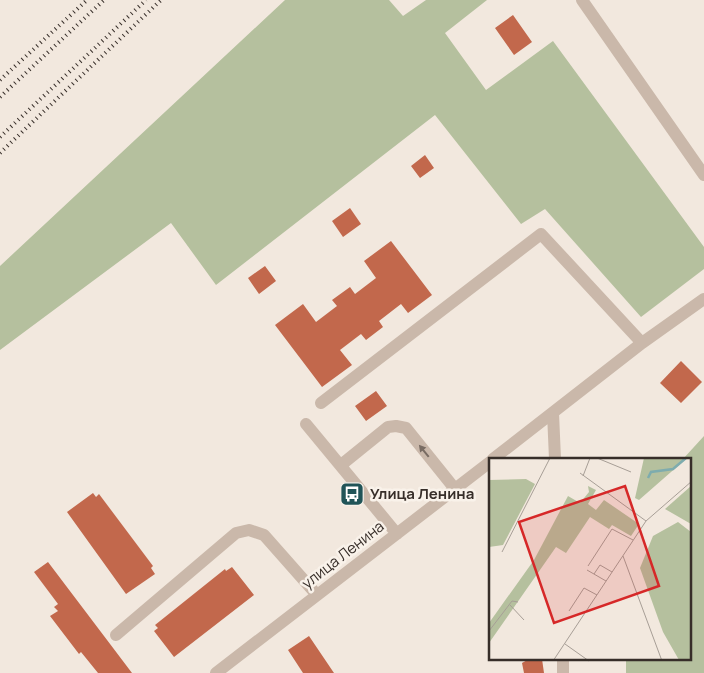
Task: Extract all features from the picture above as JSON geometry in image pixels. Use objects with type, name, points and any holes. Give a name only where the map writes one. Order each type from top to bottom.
[{"type":"street","points":[[582,0],[704,174]]},
{"type":"street","points":[[321,404],[541,234],[642,343]]},
{"type":"street","name":"улица Ленина","points":[[495,458],[642,343],[704,299]]},
{"type":"street","points":[[553,413],[555,458]]},
{"type":"street","points":[[306,424],[397,534]]},
{"type":"street","points":[[340,466],[388,427],[396,426],[406,428],[455,489]]},
{"type":"street","name":"улица Ленина","points":[[216,673],[489,462]]},
{"type":"street","points":[[116,635],[236,533],[249,530],[264,534],[317,595]]},
{"type":"street","points":[[563,673],[564,660]]},
{"type":"green space","points":[[285,0],[389,0],[403,16],[426,0],[487,0],[445,33],[486,90],[553,41],[704,247],[704,269],[641,317],[545,209],[521,224],[435,115],[216,285],[171,223],[0,350],[0,266]]},
{"type":"green space","points":[[704,436],[704,673],[626,673],[626,660],[692,660],[692,458],[684,458]]},
{"type":"building","points":[[513,15],[532,42],[514,55],[495,28]]},
{"type":"building","points":[[425,155],[434,168],[420,178],[411,166]]},
{"type":"building","points":[[350,208],[361,224],[343,237],[332,221]]},
{"type":"building","points":[[391,241],[432,295],[408,313],[401,304],[379,321],[383,327],[366,340],[361,334],[340,350],[352,365],[322,387],[275,325],[303,304],[316,322],[337,306],[332,300],[350,287],[355,294],[376,278],[364,261]]},
{"type":"building","points":[[265,266],[276,281],[259,294],[248,278]]},
{"type":"building","points":[[681,361],[702,382],[681,403],[660,383]]},
{"type":"building","points":[[376,391],[387,406],[366,421],[355,406]]},
{"type":"building","points":[[93,493],[96,497],[99,494],[153,566],[151,568],[155,574],[126,594],[67,512]]},
{"type":"building","points":[[48,562],[132,673],[98,673],[81,652],[79,654],[50,616],[58,611],[54,607],[58,604],[34,572]]},
{"type":"building","points":[[232,567],[254,595],[174,657],[154,631],[158,628],[155,625],[225,569],[226,571]]},
{"type":"building","points":[[309,636],[334,673],[303,673],[288,650]]},
{"type":"building","points":[[527,660],[542,660],[544,673],[524,673],[522,663]]},
{"type":"railway","points":[[0,80],[87,0]]},
{"type":"railway","points":[[0,97],[104,0]]},
{"type":"railway","points":[[0,137],[146,0]]},
{"type":"railway","points":[[0,153],[161,0]]},
{"type":"place","name":"Улица Ленина","points":[[352,494]]}]
